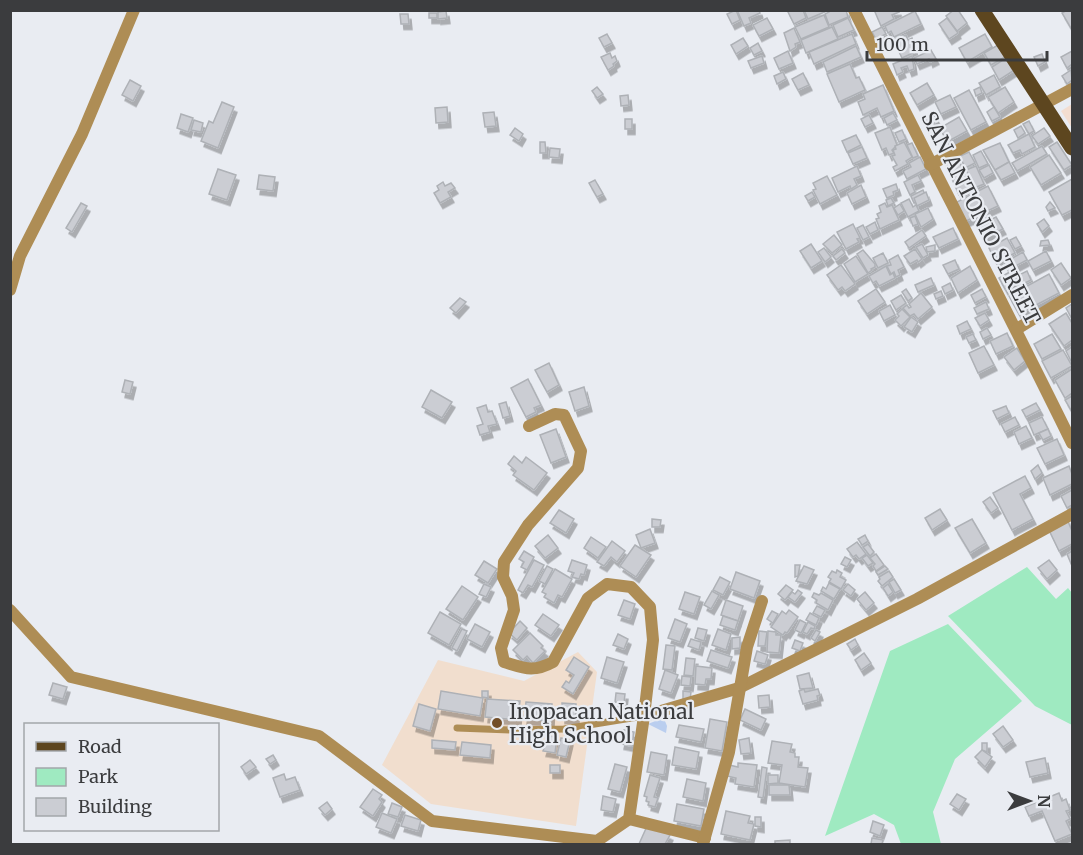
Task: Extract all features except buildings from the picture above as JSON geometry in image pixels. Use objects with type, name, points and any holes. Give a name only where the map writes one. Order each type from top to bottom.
[{"type":"main road","points":[[982,10],[1072,148]]},
{"type":"street","points":[[10,290],[20,256],[82,134],[134,10]]},
{"type":"street","name":"SAN ANTONIO STREET","points":[[854,10],[930,165],[1017,329],[1072,443]]},
{"type":"street","points":[[930,165],[1072,89]]},
{"type":"street","points":[[1017,329],[1072,295]]},
{"type":"street","points":[[10,610],[71,677],[319,736],[432,821],[597,841],[629,819],[653,640],[650,607],[631,587],[607,584],[588,598],[553,662],[542,668],[529,670],[504,662],[501,648],[514,610],[512,596],[503,577],[504,562],[528,525],[578,468],[580,451],[564,415],[555,414],[529,426]]},
{"type":"street","points":[[644,716],[739,688],[917,599],[1072,514]]},
{"type":"street","points":[[629,819],[704,841],[729,752],[747,647],[762,601]]},
{"type":"lane","points":[[457,728],[564,729],[644,716]]},
{"type":"shaded area","points":[[1072,104],[1072,128],[1061,111]]},
{"type":"shaded area","name":"Inopacan National High School","points":[[578,652],[597,672],[576,826],[431,804],[382,765],[438,660],[524,681]]},
{"type":"green space","points":[[1027,567],[1056,599],[1068,588],[1072,593],[1072,725],[1035,706],[948,616]]},
{"type":"green space","points":[[948,624],[1022,701],[955,759],[933,812],[941,844],[901,844],[894,825],[874,814],[825,836],[890,651]]},
{"type":"water","points":[[658,720],[665,721],[666,733],[648,724]]},
{"type":"place","name":"Inopacan National High School","points":[[497,723]]}]
